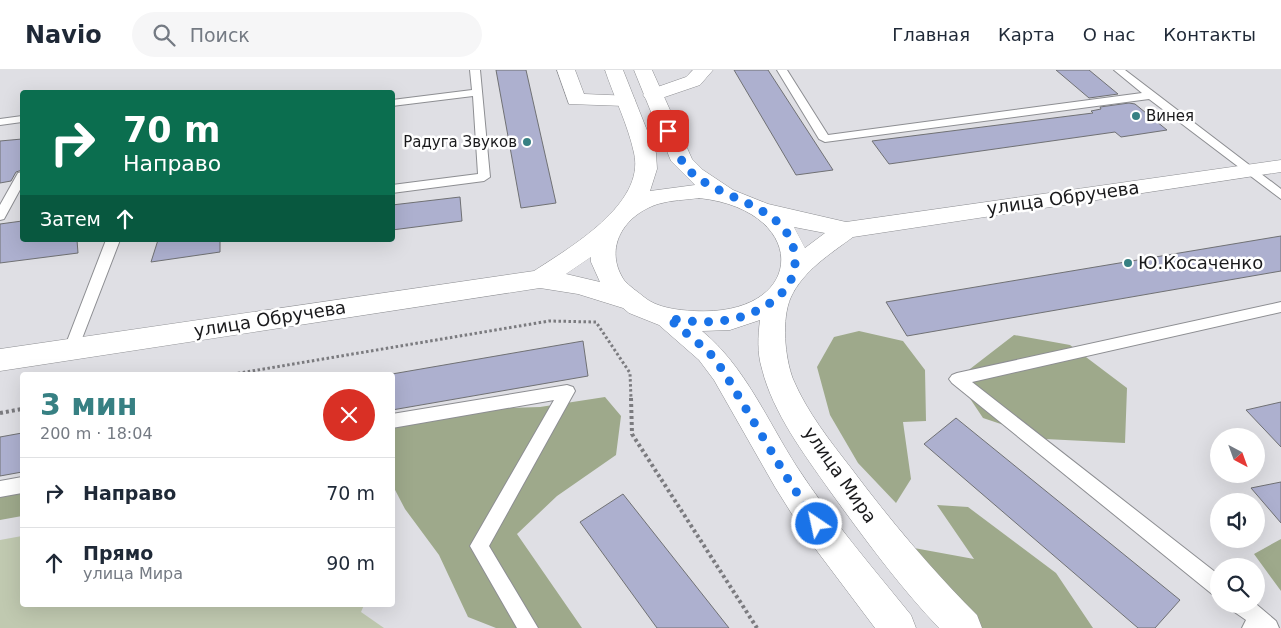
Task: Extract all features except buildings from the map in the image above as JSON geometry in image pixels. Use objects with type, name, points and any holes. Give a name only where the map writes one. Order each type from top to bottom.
[{"type":"main road","points":[[566,70],[576,100],[625,100]]},
{"type":"main road","points":[[614,70],[645,153],[648,167],[638,194],[604,237],[602,264],[608,277],[616,290],[630,301],[647,311],[668,318],[692,322],[717,322],[754,312],[785,287],[795,266],[792,244],[780,225],[760,209],[703,182],[682,161],[643,70]]},
{"type":"main road","points":[[654,95],[693,81],[704,70]]},
{"type":"main road","name":"улица Обручева","points":[[760,209],[800,221],[846,230],[1281,166]]},
{"type":"main road","points":[[619,218],[653,197],[683,192],[707,192],[730,196]]},
{"type":"main road","name":"улица Обручева","points":[[540,278],[588,248],[619,218]]},
{"type":"main road","name":"улица Обручева","points":[[785,287],[808,258],[846,230]]},
{"type":"main road","name":"улица Обручева","points":[[0,360],[540,278],[579,285],[630,301]]},
{"type":"main road","name":"улица Мира","points":[[785,287],[770,340],[779,379],[826,461],[894,549],[938,602],[964,628]]},
{"type":"main road","points":[[668,318],[709,352],[724,372],[817,524],[898,628]]},
{"type":"lane","points":[[395,189],[484,177],[475,70]]},
{"type":"lane","points":[[782,70],[825,138],[1152,95]]},
{"type":"lane","points":[[1119,70],[1281,195]]},
{"type":"lane","points":[[395,103],[478,92]]},
{"type":"lane","points":[[0,122],[20,119]]},
{"type":"lane","points":[[0,216],[20,180]]},
{"type":"lane","points":[[71,349],[111,242]]},
{"type":"lane","points":[[1210,580],[957,378],[1281,307]]},
{"type":"lane","points":[[395,420],[567,391],[478,546],[528,628]]},
{"type":"lane","points":[[0,489],[20,486]]},
{"type":"lane","points":[[1249,613],[1260,625]]},
{"type":"path","points":[[0,413],[20,409]]},
{"type":"green space","points":[[859,331],[903,341],[925,370],[926,421],[903,422],[911,479],[896,503],[858,463],[830,415],[817,367],[834,337]]},
{"type":"green space","points":[[1014,335],[1070,345],[1127,388],[1125,443],[1045,439],[983,418],[957,379]]},
{"type":"green space","points":[[605,397],[621,416],[616,455],[557,496],[517,534],[582,628],[496,628],[468,617],[439,555],[405,509],[395,490],[395,426],[480,409],[540,407]]},
{"type":"green space","points":[[20,480],[20,516],[0,520],[0,484]]},
{"type":"green space","points":[[937,505],[968,507],[1056,573],[1093,628],[982,628],[914,548],[974,559]]},
{"type":"green space","points":[[20,536],[20,607],[363,607],[361,612],[384,628],[0,628],[0,540]]},
{"type":"green space","points":[[1281,539],[1281,591],[1265,569],[1265,558],[1257,558],[1254,554]]},
{"type":"place","name":"Винея","points":[[1136,116]]},
{"type":"place","name":"Радуга Звуков","points":[[527,142]]},
{"type":"place","name":"Ю.Косаченко","points":[[1128,263]]},
{"type":"route","points":[[668,131],[682,161],[691,172],[703,182],[771,216],[787,234],[792,244],[795,266],[792,277],[778,297],[761,309],[741,318],[717,322],[692,322],[668,318],[709,352],[724,372],[817,524]]}]
